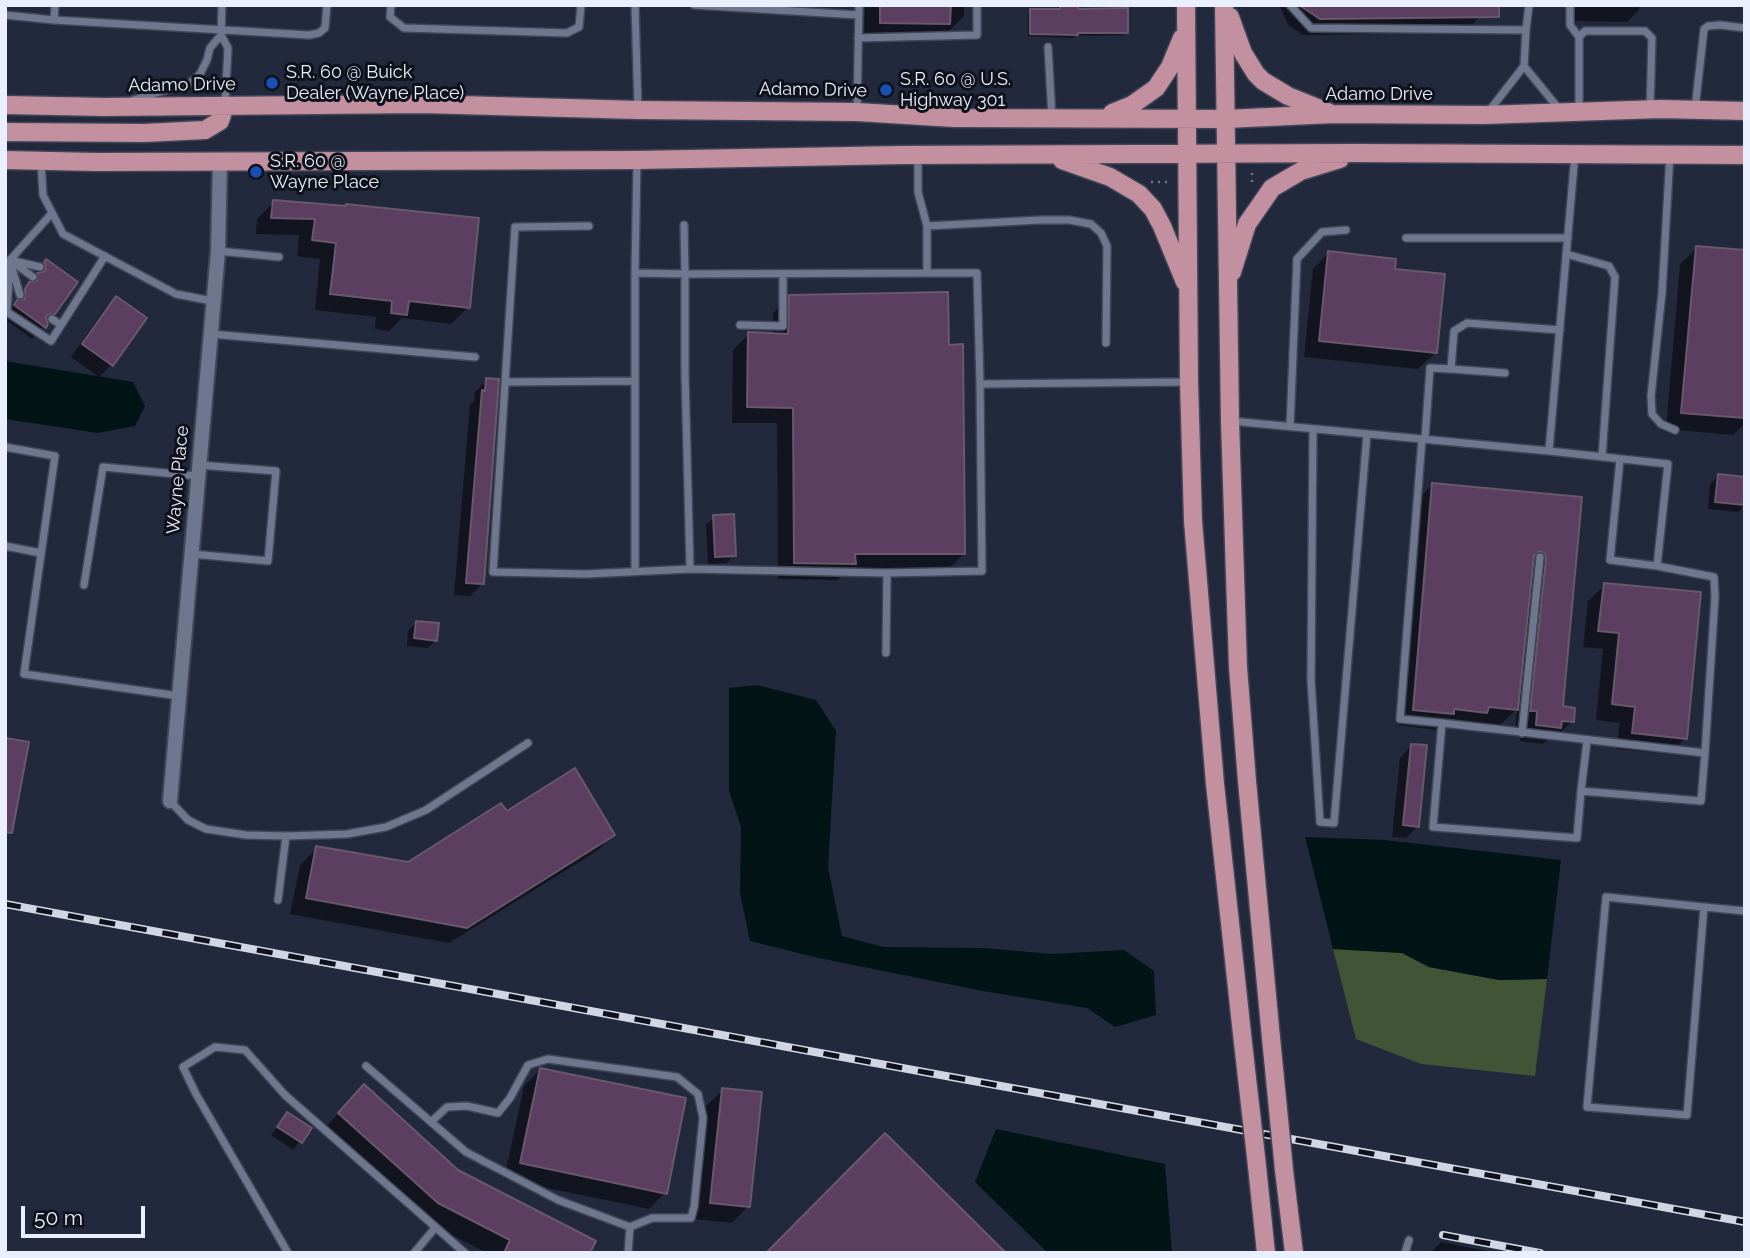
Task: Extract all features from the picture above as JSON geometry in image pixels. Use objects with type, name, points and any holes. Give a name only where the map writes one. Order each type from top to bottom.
[{"type":"main road","points":[[1186,5],[1189,382],[1193,521],[1201,634],[1266,1253]]},
{"type":"main road","points":[[1225,5],[1238,40],[1256,74],[1276,89],[1333,114]]},
{"type":"main road","points":[[1225,5],[1227,289],[1238,667],[1294,1253]]},
{"type":"main road","points":[[1104,117],[1132,105],[1156,88],[1177,54],[1186,25]]},
{"type":"main road","name":"Adamo Drive","points":[[5,105],[104,107],[422,104],[857,112],[954,118],[1226,119],[1333,114],[1484,115],[1650,109],[1745,111]]},
{"type":"main road","points":[[5,132],[144,133],[205,130],[220,121],[225,106]]},
{"type":"main road","points":[[1227,289],[1247,224],[1272,188],[1301,171],[1355,153]]},
{"type":"main road","points":[[5,160],[637,160],[918,155],[1355,153],[1745,155]]},
{"type":"main road","points":[[1045,155],[1110,177],[1139,194],[1153,209],[1189,292]]},
{"type":"street","name":"Wayne Place","points":[[170,801],[218,251],[220,161]]},
{"type":"lane","points":[[54,20],[55,5]]},
{"type":"lane","points":[[222,5],[221,32],[228,48],[225,106]]},
{"type":"lane","points":[[5,15],[221,32],[309,35],[319,33],[325,27],[327,5]]},
{"type":"lane","points":[[391,5],[390,17],[404,28],[567,33],[579,27],[581,5]]},
{"type":"lane","points":[[635,5],[638,110]]},
{"type":"lane","points":[[694,5],[858,15]]},
{"type":"lane","points":[[857,112],[859,5]]},
{"type":"lane","points":[[858,38],[977,35],[977,5]]},
{"type":"lane","points":[[1290,5],[1311,28],[1526,30]]},
{"type":"lane","points":[[1484,115],[1524,66],[1529,5]]},
{"type":"lane","points":[[1570,5],[1570,24],[1579,37]]},
{"type":"lane","points":[[1695,110],[1704,29],[1708,26],[1745,28]]},
{"type":"lane","points":[[1570,112],[1579,37],[1585,30],[1645,31],[1652,38],[1650,109]]},
{"type":"lane","points":[[104,107],[190,83],[200,74],[208,60],[209,48],[221,32]]},
{"type":"lane","points":[[1048,47],[1052,117]]},
{"type":"lane","points":[[1524,66],[1570,112]]},
{"type":"lane","points":[[1549,451],[1575,153]]},
{"type":"lane","points":[[1670,153],[1662,293],[1651,396],[1652,414],[1661,424],[1675,430]]},
{"type":"lane","points":[[918,155],[918,192],[927,226],[927,273]]},
{"type":"lane","points":[[635,571],[637,160]]},
{"type":"lane","points":[[41,161],[43,195],[63,234],[176,294],[212,301]]},
{"type":"lane","points":[[52,213],[10,260],[7,312],[51,341],[105,256]]},
{"type":"lane","points":[[927,226],[1040,220],[1091,223],[1101,233],[1107,246],[1106,343]]},
{"type":"lane","points":[[684,225],[690,569]]},
{"type":"lane","points":[[589,226],[515,227],[493,572],[586,573],[690,569],[887,573],[982,571],[977,273],[635,273]]},
{"type":"lane","points":[[1290,426],[1297,259],[1322,232],[1346,230]]},
{"type":"lane","points":[[1406,238],[1568,238]]},
{"type":"lane","points":[[218,251],[279,257]]},
{"type":"lane","points":[[1566,254],[1609,265],[1615,277],[1602,457]]},
{"type":"lane","points":[[10,260],[40,267]]},
{"type":"lane","points":[[10,260],[33,277]]},
{"type":"lane","points":[[10,260],[20,296]]},
{"type":"lane","points":[[740,325],[783,326],[783,274]]},
{"type":"lane","points":[[72,290],[80,295]]},
{"type":"lane","points":[[65,300],[73,306]]},
{"type":"lane","points":[[52,318],[61,325]]},
{"type":"lane","points":[[1451,369],[1454,331],[1467,323],[1560,330]]},
{"type":"lane","points":[[209,334],[475,358]]},
{"type":"lane","points":[[1505,373],[1430,368],[1400,719],[1705,753]]},
{"type":"lane","points":[[505,382],[635,381]]},
{"type":"lane","points":[[980,384],[1189,382]]},
{"type":"lane","points":[[1230,421],[1668,464],[1657,566]]},
{"type":"lane","points":[[1313,429],[1311,680],[1320,822],[1334,823],[1367,434]]},
{"type":"lane","points":[[5,447],[55,456],[24,674],[179,696]]},
{"type":"lane","points":[[1581,791],[1701,801],[1714,577],[1657,566],[1610,561],[1620,459]]},
{"type":"lane","points":[[84,585],[103,467],[276,471],[268,561],[191,554]]},
{"type":"lane","points":[[5,546],[41,553]]},
{"type":"lane","points":[[1522,733],[1540,557]]},
{"type":"lane","points":[[886,653],[887,573]]},
{"type":"lane","points":[[1443,723],[1433,827],[1577,838],[1587,741]]},
{"type":"lane","points":[[170,801],[188,820],[206,829],[246,835],[347,834],[386,827],[426,810],[528,743]]},
{"type":"lane","points":[[278,900],[285,836]]},
{"type":"lane","points":[[1703,907],[1686,1115],[1587,1107],[1606,897],[1745,911]]},
{"type":"lane","points":[[288,1253],[183,1067],[215,1047],[245,1050],[285,1095],[465,1253]]},
{"type":"lane","points":[[366,1066],[431,1122],[466,1152],[558,1199],[630,1227],[652,1218],[691,1218],[703,1118],[698,1094],[677,1077],[548,1059],[528,1065],[498,1114],[467,1105],[447,1107],[431,1122]]},
{"type":"lane","points":[[628,1253],[630,1227]]},
{"type":"lane","points":[[414,1253],[435,1228]]},
{"type":"lane","points":[[1405,1253],[1409,1240]]},
{"type":"path","points":[[1252,171],[1252,182],[1257,187]]},
{"type":"path","points":[[1151,176],[1151,182]]},
{"type":"path","points":[[1147,185],[1151,182],[1172,182]]},
{"type":"path","points":[[1242,183],[1252,182]]},
{"type":"green space","points":[[1333,949],[1402,953],[1429,967],[1499,980],[1547,979],[1535,1076],[1421,1064],[1356,1039]]},
{"type":"shaded area","points":[[5,361],[133,382],[145,406],[135,426],[98,433],[5,419]]},
{"type":"shaded area","points":[[757,685],[816,700],[836,731],[828,868],[842,936],[883,947],[984,948],[1052,954],[1124,950],[1154,971],[1156,1015],[1115,1027],[1087,1008],[983,991],[814,957],[750,941],[740,893],[741,827],[729,791],[729,688]]},
{"type":"shaded area","points":[[1305,837],[1385,840],[1561,860],[1547,979],[1499,980],[1429,967],[1402,953],[1333,949]]},
{"type":"shaded area","points":[[996,1129],[1165,1164],[1172,1253],[1048,1253],[975,1182]]},
{"type":"building","points":[[880,5],[951,5],[950,24],[880,23]]},
{"type":"building","points":[[1060,5],[1078,5],[1078,9],[1128,8],[1128,33],[1030,34],[1030,9],[1060,9]]},
{"type":"building","points":[[1299,5],[1499,5],[1499,17],[1320,19]]},
{"type":"building","points":[[273,200],[346,204],[479,218],[470,308],[409,301],[407,315],[391,313],[392,301],[330,294],[336,243],[312,240],[315,219],[271,218]]},
{"type":"building","points":[[1696,246],[1745,250],[1745,418],[1681,413]]},
{"type":"building","points":[[1328,251],[1396,259],[1395,269],[1445,274],[1437,353],[1319,341]]},
{"type":"building","points":[[46,259],[78,282],[55,314],[47,315],[46,328],[14,305],[17,300],[25,299],[25,289],[29,282],[37,281],[37,273],[45,271]]},
{"type":"building","points":[[948,292],[949,345],[963,344],[965,554],[855,554],[856,564],[794,563],[793,408],[747,407],[748,332],[788,334],[789,295]]},
{"type":"building","points":[[116,296],[147,318],[113,366],[82,344]]},
{"type":"building","points":[[486,378],[499,379],[484,584],[466,583],[482,390],[485,391]]},
{"type":"building","points":[[1718,474],[1745,477],[1745,505],[1715,502]]},
{"type":"building","points":[[1432,483],[1582,497],[1563,706],[1575,708],[1574,722],[1562,721],[1561,728],[1536,725],[1537,711],[1530,711],[1546,558],[1540,551],[1534,556],[1518,710],[1489,707],[1487,713],[1454,709],[1454,714],[1413,710]]},
{"type":"building","points":[[734,514],[736,556],[715,557],[713,515]]},
{"type":"building","points":[[1604,583],[1701,592],[1687,739],[1632,733],[1635,707],[1612,704],[1619,633],[1598,631]]},
{"type":"building","points":[[416,621],[439,623],[437,641],[414,638]]},
{"type":"building","points":[[5,738],[29,742],[12,833],[5,832]]},
{"type":"building","points":[[1411,744],[1427,745],[1419,827],[1403,825]]},
{"type":"building","points":[[575,768],[615,835],[467,928],[306,898],[316,846],[408,862],[501,803],[507,811]]},
{"type":"building","points":[[540,1068],[686,1098],[667,1194],[520,1163]]},
{"type":"building","points":[[364,1084],[458,1170],[596,1241],[590,1253],[504,1253],[510,1240],[438,1203],[338,1113]]},
{"type":"building","points":[[722,1088],[762,1092],[750,1207],[710,1203]]},
{"type":"building","points":[[287,1112],[312,1128],[302,1143],[277,1127]]},
{"type":"building","points":[[885,1133],[1006,1253],[766,1253]]},
{"type":"railway","points":[[5,904],[1745,1222]]},
{"type":"railway","points":[[1443,1235],[1540,1253]]},
{"type":"place","name":"S.R. 60 @ Buick Dealer (Wayne Place)","points":[[272,83]]},
{"type":"place","name":"S.R. 60 @ U.S. Highway 301","points":[[886,90]]},
{"type":"place","name":"S.R. 60 @ Wayne Place","points":[[256,172]]}]
